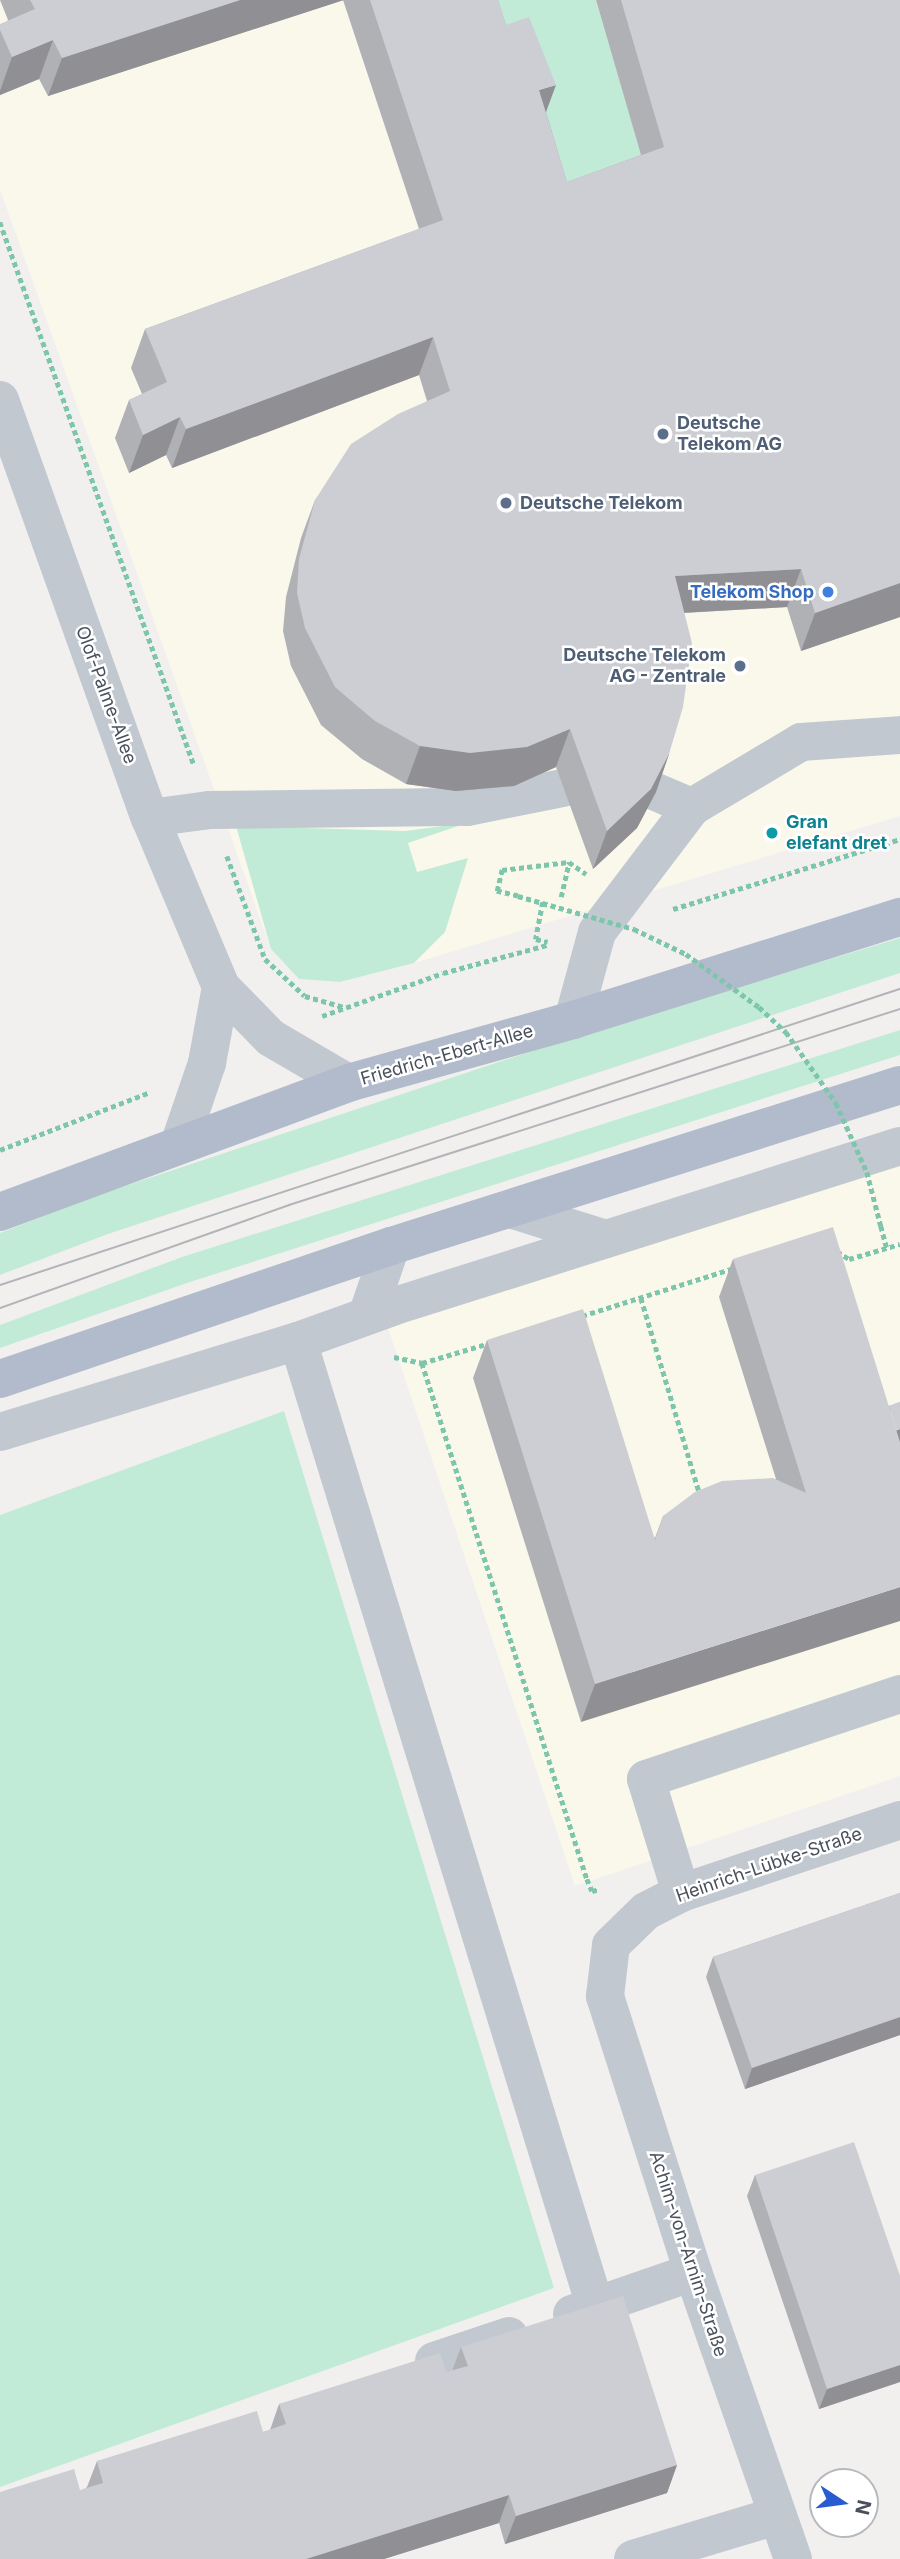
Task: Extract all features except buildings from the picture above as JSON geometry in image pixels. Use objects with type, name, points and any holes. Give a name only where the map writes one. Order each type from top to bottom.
[{"type":"main road","name":"Friedrich-Ebert-Allee","points":[[0,1213],[348,1083],[573,1020],[900,917]]},
{"type":"main road","points":[[0,1379],[391,1246],[513,1210],[900,1085]]},
{"type":"street","name":"Olof-Palme-Allee","points":[[0,400],[150,818],[221,986],[271,1038],[348,1083]]},
{"type":"street","points":[[573,1020],[597,932],[629,910],[692,807],[801,742],[900,735]]},
{"type":"street","points":[[150,818],[210,810],[467,807],[563,788]]},
{"type":"street","points":[[656,792],[692,807]]},
{"type":"street","points":[[179,1145],[207,1063],[221,986]]},
{"type":"street","points":[[0,1432],[298,1342],[367,1316],[900,1146]]},
{"type":"street","points":[[513,1210],[606,1239]]},
{"type":"street","points":[[367,1316],[391,1246]]},
{"type":"street","points":[[298,1342],[595,2306]]},
{"type":"street","points":[[681,1893],[646,1779],[900,1694]]},
{"type":"street","name":"Heinrich-Lübke-Straße","points":[[611,1945],[646,1911],[681,1893],[900,1820]]},
{"type":"street","name":"Achim-von-Arnim-Straße","points":[[611,1945],[605,1996],[693,2272],[793,2559]]},
{"type":"street","points":[[434,2361],[693,2272]]},
{"type":"street","points":[[633,2559],[776,2516]]},
{"type":"path","points":[[0,222],[265,959],[305,996],[344,1007]]},
{"type":"path","points":[[663,912],[900,839]]},
{"type":"path","points":[[561,897],[569,862]]},
{"type":"path","points":[[271,1038],[344,1007],[443,973],[597,932],[629,910],[569,862],[502,870],[497,891],[544,902],[634,929],[686,954],[786,1032],[836,1103],[867,1172],[887,1248]]},
{"type":"path","points":[[544,902],[536,939],[551,943],[554,932]]},
{"type":"path","points":[[0,1150],[116,1109],[207,1063]]},
{"type":"path","points":[[830,1246],[849,1259],[900,1244]]},
{"type":"path","points":[[576,1317],[744,1265]]},
{"type":"path","points":[[641,1298],[704,1507]]},
{"type":"path","points":[[385,1356],[422,1363],[499,1340]]},
{"type":"path","points":[[422,1363],[587,1879],[592,1891],[634,1878],[646,1911]]},
{"type":"shaded area","name":"Deutsche Telekom","points":[[0,0],[900,0],[900,816],[414,963],[340,982],[299,979],[271,949],[0,189]]},
{"type":"shaded area","points":[[900,1135],[900,1776],[575,1886],[378,1298]]},
{"type":"green space","points":[[471,0],[596,0],[650,185],[553,220]]},
{"type":"green space","points":[[467,823],[408,843],[417,872],[468,858],[445,932],[414,963],[340,982],[299,979],[271,949],[236,826],[405,831]]},
{"type":"green space","points":[[900,938],[900,973],[108,1234],[0,1275],[0,1233],[95,1196],[595,1030]]},
{"type":"green space","points":[[900,1030],[900,1055],[190,1282],[0,1348],[0,1325],[182,1257]]},
{"type":"green space","points":[[284,1411],[554,2288],[0,2487],[0,1515]]},
{"type":"tram line","points":[[0,1285],[900,989]]},
{"type":"tram line","points":[[0,1308],[289,1205],[900,1009]]},
{"type":"place","name":"Deutsche Telekom AG","points":[[663,434]]},
{"type":"place","name":"Deutsche Telekom","points":[[506,503]]},
{"type":"place","name":"Telekom Shop","points":[[828,592]]},
{"type":"place","name":"Deutsche Telekom AG - Zentrale","points":[[740,666]]},
{"type":"place","name":"Gran elefant dret","points":[[772,833]]}]
